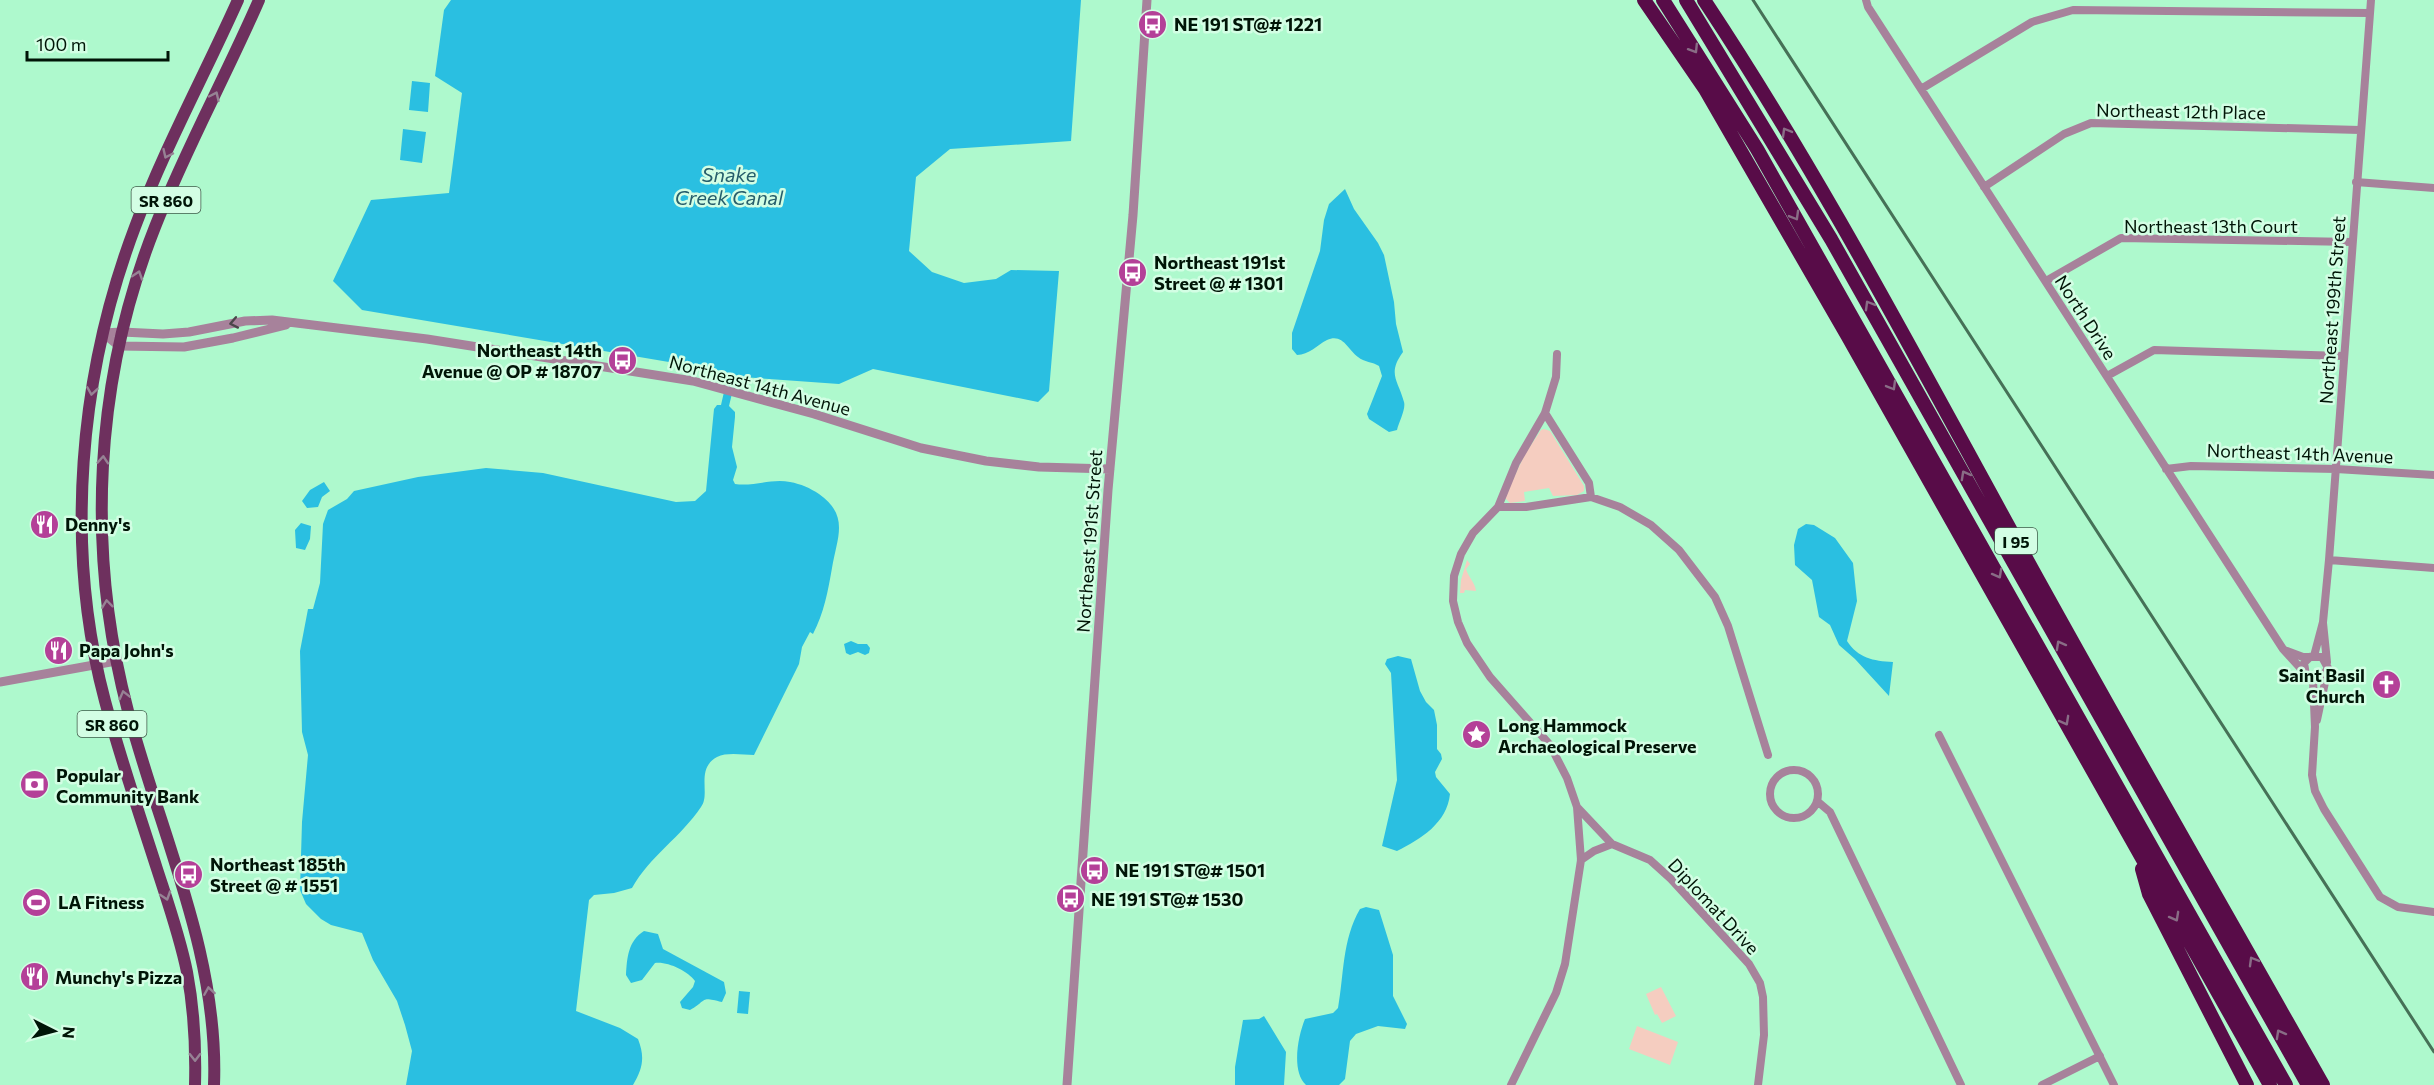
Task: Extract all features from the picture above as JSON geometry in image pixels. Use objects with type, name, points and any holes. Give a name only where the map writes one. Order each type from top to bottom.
[{"type":"highway","name":"I 95","points":[[1644,0],[1704,89],[1847,335],[2270,1085]]},
{"type":"highway","points":[[1663,0],[1757,149],[2286,1085]]},
{"type":"highway","points":[[1686,0],[1843,259],[2308,1085]]},
{"type":"highway","name":"I 95","points":[[1704,0],[1744,61],[1872,278],[2127,742],[2323,1085]]},
{"type":"highway","points":[[2136,847],[2150,894],[2247,1085]]},
{"type":"main road","name":"SR 860","points":[[214,1085],[213,1019],[206,970],[133,729],[116,661],[105,578],[102,500],[107,420],[119,346],[138,274],[162,210],[259,0]]},
{"type":"main road","name":"SR 860","points":[[195,1085],[194,1026],[180,944],[113,730],[97,665],[85,567],[83,499],[90,405],[103,333],[116,282],[140,213],[237,3]]},
{"type":"main road","points":[[237,3],[253,13]]},
{"type":"main road","points":[[83,499],[102,500]]},
{"type":"main road","points":[[142,821],[160,815]]},
{"type":"main road","points":[[189,988],[201,1007],[213,1019]]},
{"type":"main road","points":[[194,1026],[204,1032],[214,1049]]},
{"type":"street","name":"Northeast 191st Street","points":[[1067,1085],[1110,469],[1133,215],[1147,0]]},
{"type":"street","name":"North Drive","points":[[1866,0],[1868,7],[2283,649],[2304,672]]},
{"type":"street","name":"Northeast 199th Street","points":[[2315,727],[2327,668],[2323,622],[2330,560],[2343,356],[2371,0]]},
{"type":"street","points":[[1921,89],[2032,22],[2073,10],[2369,13]]},
{"type":"street","name":"Northeast 12th Place","points":[[1984,187],[2064,134],[2091,123],[2360,130]]},
{"type":"street","points":[[2356,182],[2434,188]]},
{"type":"street","name":"Northeast 13th Court","points":[[2046,281],[2121,238],[2352,242]]},
{"type":"street","name":"Northeast 14th Avenue","points":[[103,333],[180,332],[245,321],[272,320],[543,356],[693,381],[814,414],[921,448],[986,461],[1039,467],[1110,469]]},
{"type":"street","name":"Northeast 14th Avenue","points":[[119,346],[184,347],[233,338],[292,323]]},
{"type":"street","points":[[103,333],[119,346]]},
{"type":"street","points":[[2107,376],[2154,350],[2343,356]]},
{"type":"street","points":[[1511,1085],[1556,993],[1566,964],[1581,860],[1577,807],[1567,778],[1550,745],[1490,676],[1467,643],[1458,622],[1453,601],[1454,576],[1461,554],[1473,533],[1497,507],[1516,463],[1545,413],[1557,377],[1557,354]]},
{"type":"street","points":[[1545,413],[1589,483],[1591,497]]},
{"type":"street","name":"Northeast 14th Avenue","points":[[2166,469],[2191,466],[2336,469],[2434,475]]},
{"type":"street","points":[[1497,507],[1526,507],[1591,497],[1620,507],[1651,525],[1679,550],[1715,597],[1728,626],[1768,756]]},
{"type":"street","points":[[2330,560],[2434,568]]},
{"type":"street","name":"Northeast 199th Street","points":[[2312,656],[2323,622]]},
{"type":"street","points":[[2283,649],[2295,655],[2312,656],[2322,657],[2327,668],[2321,679],[2313,680],[2304,672],[2304,663],[2312,656]]},
{"type":"street","points":[[0,682],[116,661]]},
{"type":"street","name":"Northeast 199th Street","points":[[2313,680],[2315,727],[2312,775],[2315,790],[2324,809],[2380,897],[2397,907],[2434,912]]},
{"type":"street","points":[[1939,735],[2114,1085]]},
{"type":"street","points":[[1802,771],[1815,781],[1818,789],[1817,801],[1811,812],[1805,816],[1790,818],[1777,811],[1772,805],[1770,790],[1773,783],[1785,772],[1802,771]]},
{"type":"street","points":[[1817,801],[1830,812],[1962,1085]]},
{"type":"street","points":[[1577,807],[1612,844],[1594,851],[1581,860]]},
{"type":"street","name":"Diplomat Drive","points":[[1612,844],[1650,860],[1671,879],[1749,964],[1760,983],[1763,997],[1764,1035],[1758,1085]]},
{"type":"street","points":[[2042,1085],[2100,1056]]},
{"type":"shaded area","points":[[1544,429],[1550,431],[1584,486],[1584,491],[1577,495],[1553,496],[1549,488],[1524,492],[1525,501],[1510,503],[1506,499],[1506,494],[1525,454]]},
{"type":"shaded area","points":[[1467,560],[1470,564],[1466,569],[1476,591],[1465,590],[1464,593],[1460,593],[1461,580]]},
{"type":"shaded area","points":[[1661,987],[1676,1016],[1662,1023],[1657,1014],[1655,1015],[1646,994]]},
{"type":"shaded area","points":[[1637,1026],[1678,1042],[1670,1065],[1629,1049]]},
{"type":"water","name":"Snake Creek Canal","points":[[451,0],[1081,0],[1071,141],[950,149],[916,177],[909,251],[932,272],[964,283],[996,279],[1011,270],[1059,271],[1049,391],[1038,402],[873,369],[839,384],[742,377],[735,381],[729,406],[735,412],[732,447],[737,467],[733,480],[735,484],[783,481],[809,488],[829,502],[835,510],[839,528],[838,537],[820,618],[813,634],[810,632],[802,647],[799,664],[754,755],[725,755],[710,762],[705,775],[705,795],[701,807],[648,866],[632,888],[594,895],[589,900],[576,1011],[620,1028],[638,1039],[642,1051],[642,1062],[633,1085],[406,1085],[412,1051],[405,1025],[397,1001],[373,960],[362,933],[331,925],[321,919],[306,904],[300,890],[302,822],[308,755],[302,732],[300,651],[308,609],[313,609],[320,583],[323,524],[328,510],[347,499],[354,491],[418,477],[486,468],[543,473],[676,502],[695,501],[706,491],[714,409],[717,405],[721,405],[727,379],[722,371],[362,310],[333,281],[371,200],[449,193],[462,93],[435,76],[444,10]]},
{"type":"water","points":[[412,81],[430,83],[428,112],[409,110]]},
{"type":"water","points":[[403,129],[426,132],[422,163],[400,160]]},
{"type":"water","points":[[1345,189],[1354,209],[1384,255],[1394,302],[1396,324],[1403,352],[1396,366],[1395,377],[1404,405],[1397,430],[1389,432],[1369,419],[1367,414],[1382,376],[1379,366],[1360,359],[1345,343],[1333,338],[1301,355],[1297,355],[1292,349],[1292,333],[1320,251],[1324,220],[1329,204]]},
{"type":"water","points":[[324,482],[330,491],[322,497],[318,507],[307,508],[302,501],[310,490]]},
{"type":"water","points":[[301,523],[311,526],[310,539],[305,550],[296,548],[295,530]]},
{"type":"water","points":[[1806,524],[1814,525],[1835,538],[1853,563],[1857,601],[1847,641],[1851,647],[1867,658],[1893,662],[1889,696],[1839,645],[1830,625],[1819,617],[1812,580],[1795,565],[1794,545],[1798,529]]},
{"type":"water","points":[[851,641],[867,644],[870,648],[869,653],[865,655],[858,652],[850,655],[846,653],[844,644]]},
{"type":"water","points":[[1398,656],[1411,659],[1420,691],[1434,710],[1437,725],[1437,749],[1442,759],[1435,772],[1436,777],[1450,794],[1448,804],[1438,822],[1424,835],[1397,851],[1382,846],[1397,780],[1391,673],[1385,664],[1387,659]]},
{"type":"water","points":[[1366,907],[1379,910],[1393,955],[1393,996],[1407,1024],[1405,1029],[1378,1026],[1356,1034],[1350,1041],[1345,1079],[1339,1085],[1306,1085],[1301,1079],[1297,1062],[1302,1026],[1305,1019],[1333,1013],[1338,1008],[1344,958],[1350,933],[1360,909]]},
{"type":"water","points":[[644,931],[658,934],[663,949],[724,982],[726,993],[722,1002],[707,999],[690,1010],[682,1008],[680,1002],[693,987],[695,981],[682,970],[671,965],[655,963],[642,980],[631,983],[626,975],[629,950]]},
{"type":"water","points":[[739,991],[750,992],[748,1014],[737,1013]]},
{"type":"water","points":[[1264,1016],[1286,1052],[1284,1085],[1235,1085],[1235,1067],[1243,1020],[1259,1019]]},
{"type":"railway","points":[[1753,0],[2434,1052]]},
{"type":"place","name":"NE 191 ST@# 1221","points":[[1153,24]]},
{"type":"place","name":"Northeast 191st Street @ # 1301","points":[[1133,272]]},
{"type":"place","name":"Northeast 14th Avenue @ OP # 18707","points":[[623,360]]},
{"type":"place","name":"Denny's","points":[[44,524]]},
{"type":"place","name":"Papa John's","points":[[58,650]]},
{"type":"place","name":"Saint Basil Church","points":[[2386,685]]},
{"type":"place","name":"Long Hammock Archaeological Preserve","points":[[1477,735]]},
{"type":"place","name":"Popular Community Bank","points":[[35,785]]},
{"type":"place","name":"NE 191 ST@# 1501","points":[[1094,870]]},
{"type":"place","name":"Northeast 185th Street @ # 1551","points":[[189,874]]},
{"type":"place","name":"NE 191 ST@# 1530","points":[[1070,899]]},
{"type":"place","name":"LA Fitness","points":[[37,902]]},
{"type":"place","name":"Munchy's Pizza","points":[[34,977]]}]
